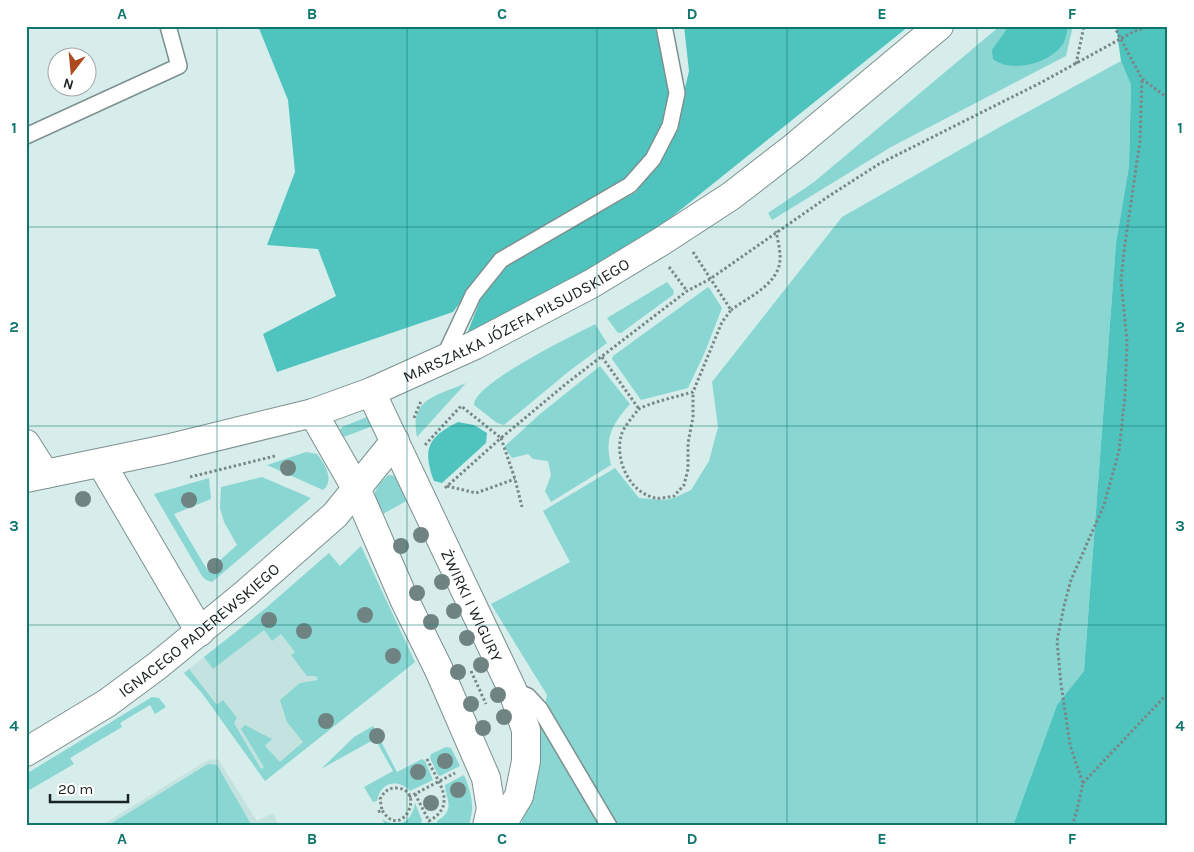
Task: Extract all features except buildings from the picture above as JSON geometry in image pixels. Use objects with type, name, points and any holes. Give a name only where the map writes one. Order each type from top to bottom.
[{"type":"street","name":"MARSZAŁKA JÓZEFA PIŁSUDSKIEGO","points":[[36,476],[175,446],[313,412],[371,392],[501,332],[591,284],[731,196],[793,148],[939,26]]},
{"type":"street","name":"ŻWIRKI I WIGURY","points":[[371,392],[403,444],[424,502],[512,689],[526,730],[526,761],[519,796],[501,826]]},
{"type":"street","points":[[313,412],[356,488],[404,599],[439,670],[486,778],[491,809],[486,826]]},
{"type":"street","points":[[26,444],[36,476]]},
{"type":"street","name":"IGNACEGO PADEREWSKIEGO","points":[[26,752],[108,703],[200,632],[325,524],[356,488],[403,444]]},
{"type":"street","points":[[101,463],[200,632]]},
{"type":"lane","points":[[26,136],[179,66],[168,26]]},
{"type":"lane","points":[[443,360],[472,295],[501,260],[630,185],[653,159],[670,126],[677,93],[664,26]]},
{"type":"lane","points":[[512,689],[528,696],[540,709],[609,826]]},
{"type":"path","points":[[1076,64],[1084,26]]},
{"type":"path","points":[[1114,26],[1142,79],[1168,98]]},
{"type":"path","points":[[442,491],[567,382],[687,291],[710,279],[776,231],[879,164],[1076,64],[1121,39],[1147,28],[1159,26],[1168,28]]},
{"type":"path","points":[[1072,826],[1078,810],[1083,783],[1070,745],[1057,641],[1071,580],[1104,505],[1119,451],[1125,396],[1127,342],[1121,280],[1140,141],[1142,79]]},
{"type":"path","points":[[693,392],[640,409],[621,434],[620,452],[623,468],[632,484],[640,492],[656,498],[674,496],[684,485],[688,469],[688,443],[693,417],[693,392],[722,322],[731,310],[770,282],[779,266],[780,251],[776,231]]},
{"type":"path","points":[[693,252],[731,310]]},
{"type":"path","points":[[668,266],[687,291]]},
{"type":"path","points":[[602,357],[640,409]]},
{"type":"path","points":[[403,444],[419,402],[425,398]]},
{"type":"path","points":[[403,444],[461,406],[501,438],[522,507]]},
{"type":"path","points":[[190,477],[275,456]]},
{"type":"path","points":[[447,486],[476,493],[515,479]]},
{"type":"path","points":[[1083,783],[1168,693]]},
{"type":"path","points":[[414,794],[428,821],[437,817],[443,810],[445,798],[426,756]]},
{"type":"path","points":[[409,797],[462,770]]},
{"type":"path","points":[[399,788],[409,797],[410,811],[404,818],[399,820],[390,819],[386,817],[382,810],[380,799],[390,789],[399,788]]},
{"type":"path","points":[[378,812],[382,810]]},
{"type":"shaded area","points":[[258,26],[655,26],[671,93],[663,126],[650,152],[622,181],[496,254],[453,312],[277,372],[263,334],[336,296],[318,249],[267,245],[295,172],[288,100]]},
{"type":"shaded area","points":[[684,26],[909,26],[653,232],[465,339],[483,293],[513,258],[636,192],[674,135],[689,71]]},
{"type":"shaded area","points":[[1000,26],[1073,26],[1066,56],[891,147],[772,220],[768,213],[814,182]]},
{"type":"shaded area","points":[[1009,26],[1068,26],[1065,40],[1051,56],[1031,64],[1010,66],[993,59],[992,50]]},
{"type":"shaded area","points":[[1116,26],[1168,26],[1168,826],[1013,826],[1057,705],[1084,671],[1116,243],[1129,166],[1131,85],[1121,61]]},
{"type":"shaded area","points":[[1121,61],[1131,85],[1129,166],[1116,243],[1084,671],[1057,705],[1013,826],[521,826],[547,695],[491,604],[570,562],[543,511],[615,468],[639,498],[664,500],[674,498],[691,490],[709,461],[718,427],[712,382],[842,217],[998,128]]},
{"type":"shaded area","points":[[667,282],[674,291],[673,295],[621,333],[618,333],[607,318]]},
{"type":"shaded area","points":[[708,287],[722,308],[705,352],[688,388],[641,400],[612,359],[613,356]]},
{"type":"shaded area","points":[[595,324],[607,343],[568,372],[504,425],[497,423],[474,405],[478,396],[507,373],[527,360]]},
{"type":"shaded area","points":[[600,366],[630,404],[618,418],[611,432],[608,447],[611,465],[551,502],[545,491],[551,475],[548,461],[533,459],[528,454],[512,458],[504,447],[540,414]]},
{"type":"shaded area","points":[[466,383],[417,437],[417,414],[421,406],[428,400]]},
{"type":"shaded area","points":[[371,417],[378,424],[341,438],[339,432],[342,427]]},
{"type":"shaded area","points":[[458,422],[474,425],[487,433],[486,443],[442,483],[434,481],[428,460],[430,445],[440,433]]},
{"type":"shaded area","points":[[306,452],[317,454],[326,467],[328,482],[323,490],[267,465]]},
{"type":"shaded area","points":[[388,475],[397,477],[400,480],[410,499],[381,515],[376,503],[375,494],[376,489]]},
{"type":"shaded area","points":[[262,477],[311,498],[212,582],[206,580],[154,494],[209,478],[211,499],[174,514],[208,571],[237,545],[224,522],[220,508],[221,487]]},
{"type":"shaded area","points":[[361,546],[415,662],[265,781],[202,693],[184,673],[189,669],[217,705],[223,700],[237,718],[234,723],[261,769],[264,767],[241,729],[245,725],[272,739],[265,746],[280,762],[303,742],[287,722],[280,700],[300,683],[318,680],[316,676],[307,676],[291,655],[295,652],[281,634],[272,641],[264,630],[213,669],[204,657],[266,608],[329,553],[340,566]]},
{"type":"shaded area","points":[[329,553],[415,662],[265,781],[202,693],[184,673],[266,608]]},
{"type":"shaded area","points":[[152,697],[159,698],[166,707],[155,714],[150,705],[120,723],[122,727],[70,758],[74,764],[26,792],[26,774]]},
{"type":"shaded area","points":[[373,726],[397,772],[422,759],[425,761],[433,780],[410,791],[400,784],[390,784],[382,790],[377,801],[373,802],[364,787],[393,771],[375,739],[321,769],[354,737]]},
{"type":"shaded area","points":[[446,747],[451,748],[460,766],[440,776],[430,758],[431,754]]},
{"type":"shaded area","points":[[218,759],[257,821],[273,813],[279,826],[100,826],[208,760]]},
{"type":"shaded area","points":[[208,764],[217,765],[252,826],[107,826]]},
{"type":"shaded area","points":[[464,775],[472,800],[472,813],[468,826],[438,826],[437,821],[443,817],[448,808],[445,785]]},
{"type":"shaded area","points":[[415,803],[422,820],[420,826],[386,826],[382,819],[393,824],[399,824],[411,815]]}]
